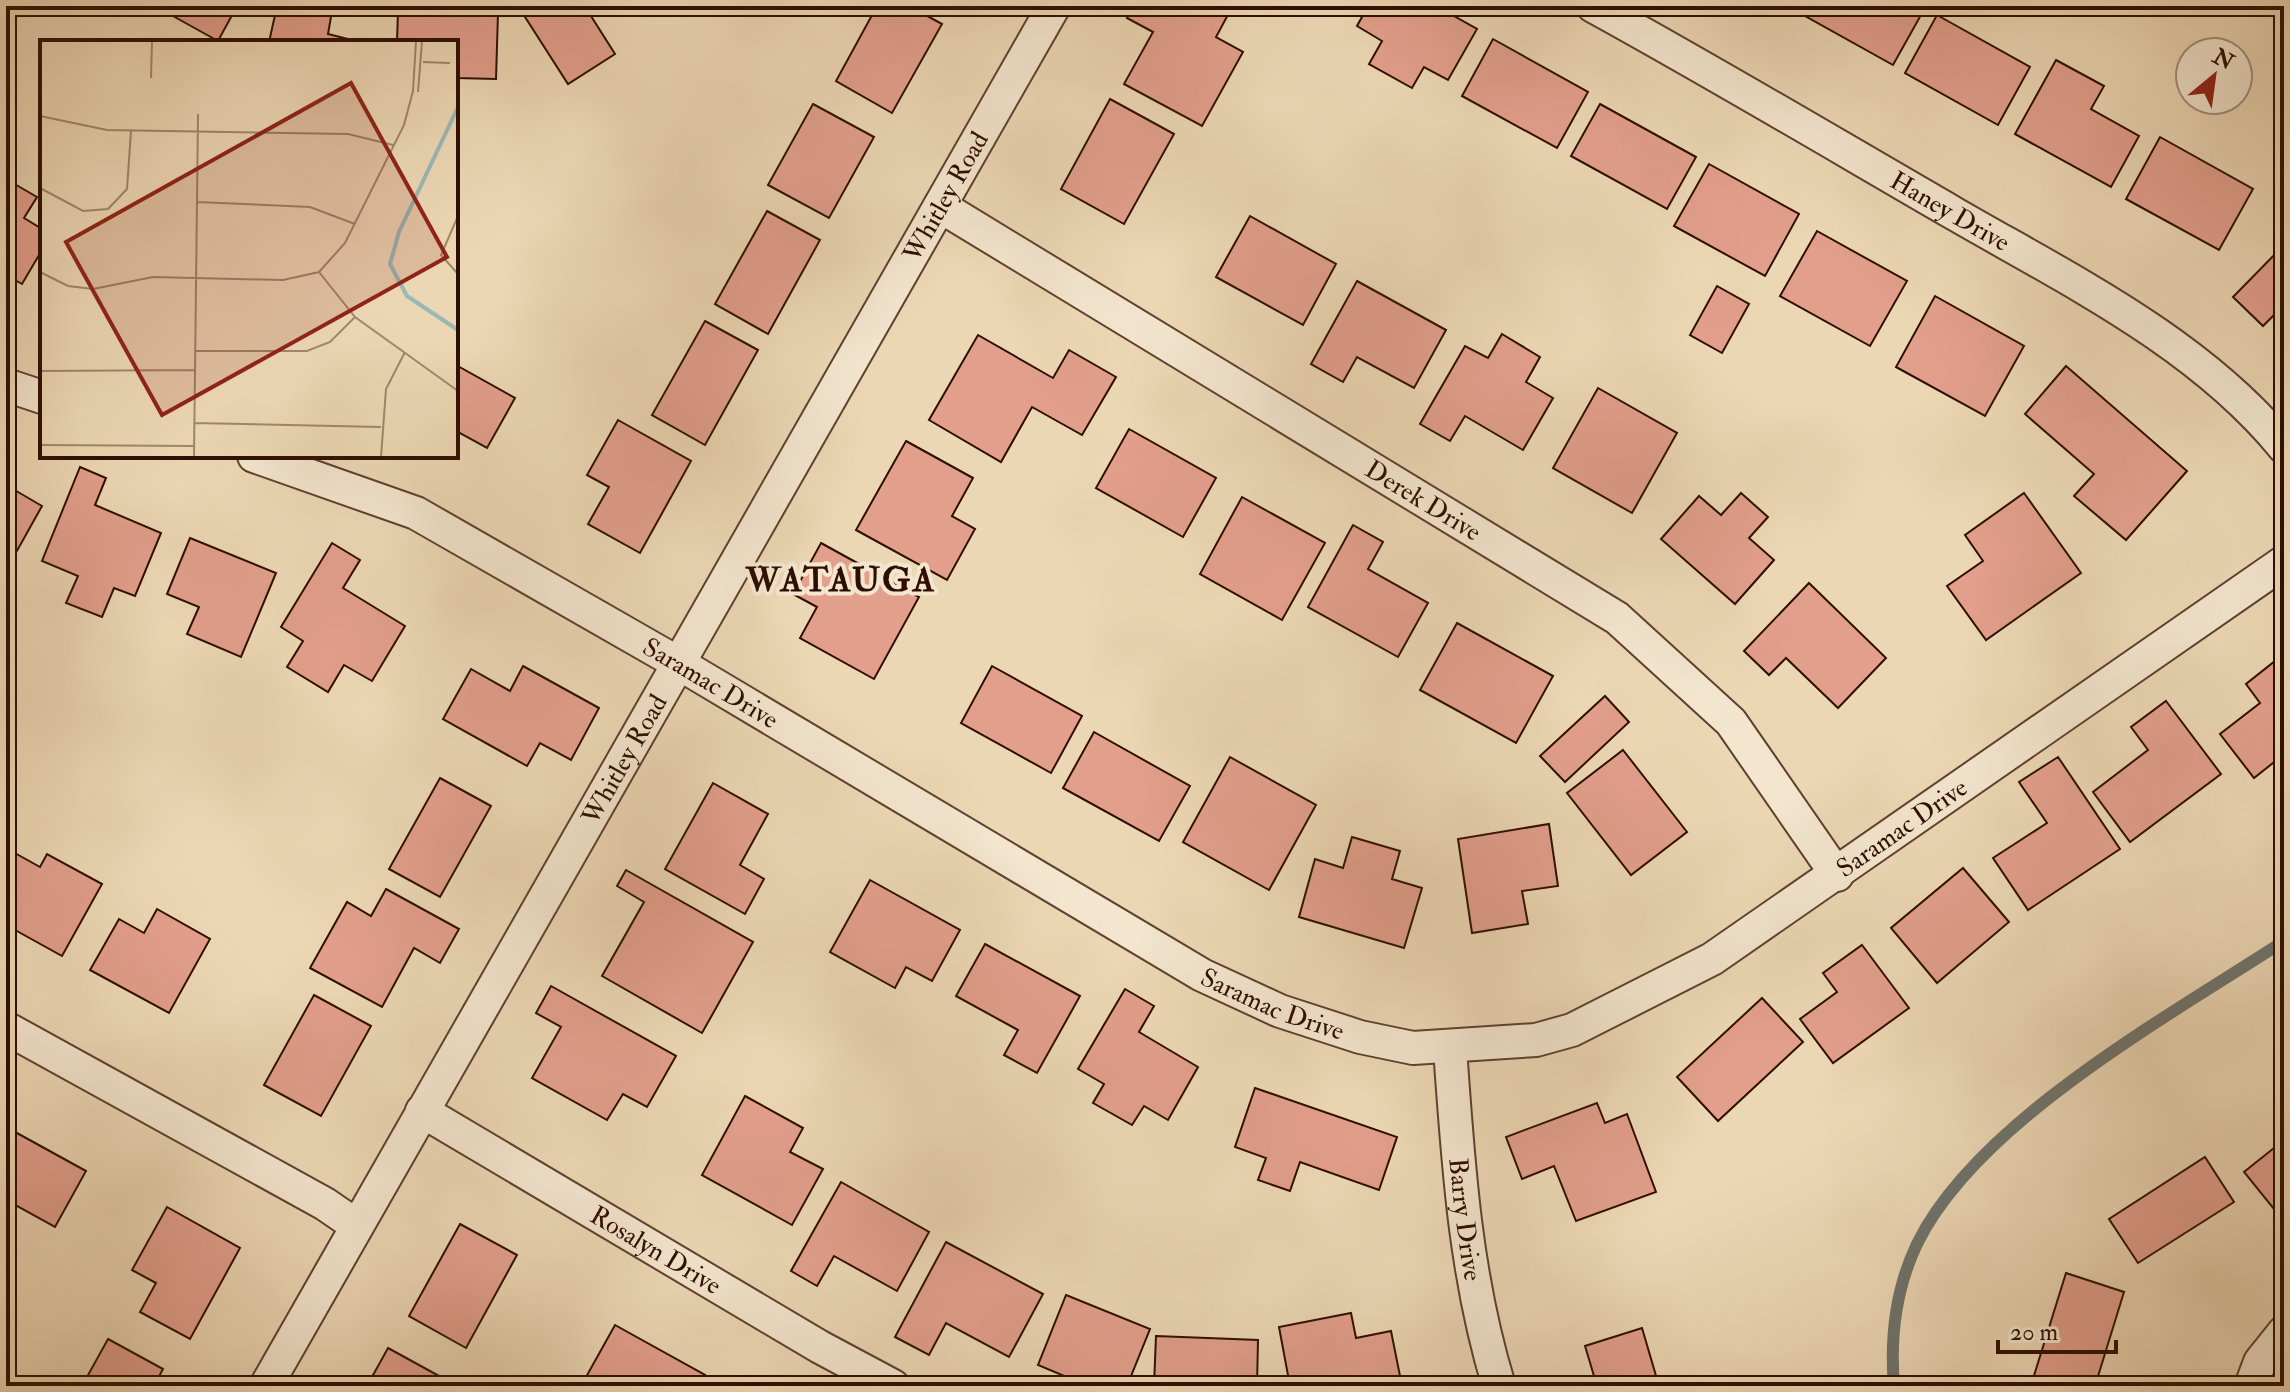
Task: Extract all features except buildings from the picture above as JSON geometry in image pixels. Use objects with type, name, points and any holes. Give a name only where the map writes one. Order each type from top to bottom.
[{"type":"street","name":"Whitley Road","points":[[266,1386],[1054,6]]},
{"type":"street","name":"Haney Drive","points":[[1593,6],[2104,301],[2206,370],[2262,419],[2284,447]]},
{"type":"street","name":"Derek Drive","points":[[940,206],[1617,618],[1731,722],[1837,875]]},
{"type":"street","points":[[6,385],[40,396]]},
{"type":"street","name":"Saramac Drive","points":[[260,458],[416,513],[678,663],[1202,975],[1280,1011],[1360,1037],[1413,1048],[1450,1048],[1536,1040],[1572,1030],[1712,959],[2284,562]]},
{"type":"street","points":[[6,1028],[325,1204],[357,1226]]},
{"type":"street","name":"Barry Drive","points":[[1450,1048],[1464,1221],[1477,1297],[1499,1386]]},
{"type":"street","name":"Rosalyn Drive","points":[[422,1111],[820,1347],[893,1386]]},
{"type":"street","points":[[2251,1386],[2260,1362],[2284,1332]]},
{"type":"waterway","points":[[1894,1386],[1893,1350],[1899,1296],[1917,1244],[1945,1199],[1984,1155],[2081,1074],[2284,941]]},
{"type":"district","name":"WATAUGA","points":[[841,579]]}]
